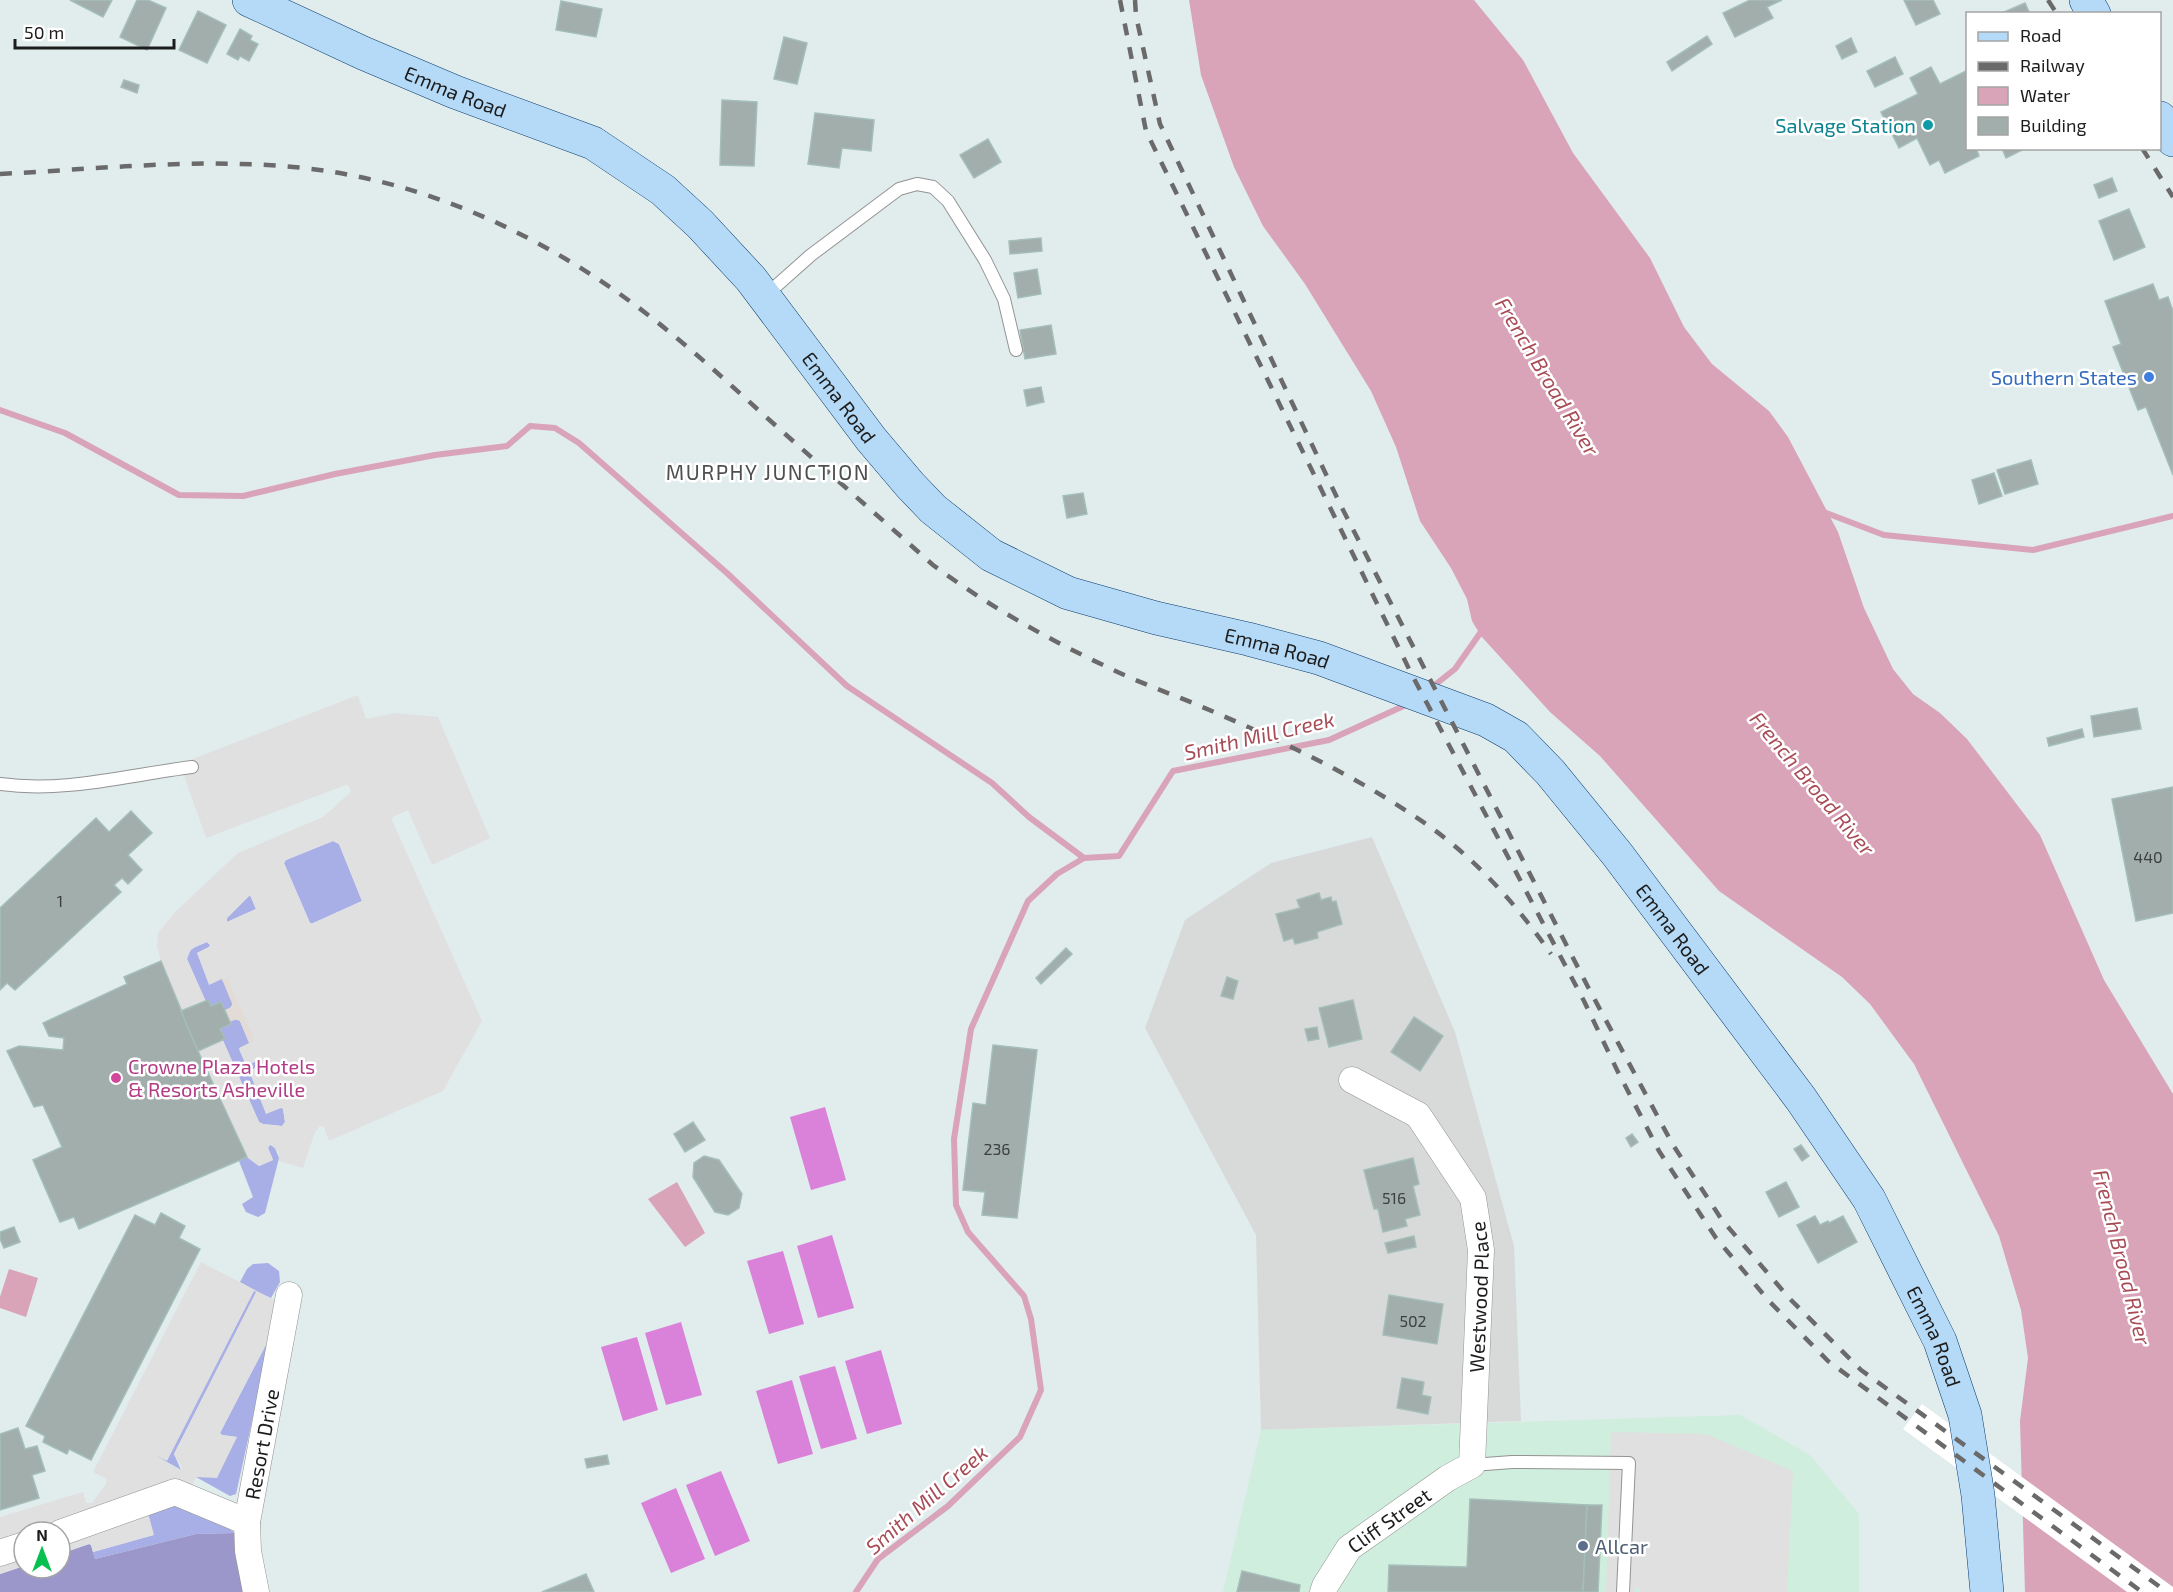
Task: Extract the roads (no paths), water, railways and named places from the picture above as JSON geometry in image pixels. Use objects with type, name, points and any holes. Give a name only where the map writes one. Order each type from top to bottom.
[{"type":"street","name":"Emma Road","points":[[249,0],[373,58],[455,92],[593,143],[663,190],[700,224],[765,296],[871,439],[910,485],[933,509],[991,555],[1068,592],[1156,618],[1319,658],[1486,720],[1516,736],[1550,772],[1617,854],[1801,1100],[1869,1199],[1940,1341],[1965,1415],[1978,1495],[1987,1592]]},
{"type":"street","points":[[2161,120],[2173,140]]},
{"type":"street","name":"Westwood Place","points":[[1352,1080],[1418,1115],[1473,1198],[1481,1250],[1472,1465]]},
{"type":"street","name":"Resort Drive","points":[[256,1592],[248,1551],[247,1522],[289,1295]]},
{"type":"street","name":"Cliff Street","points":[[1323,1592],[1348,1548],[1448,1478],[1472,1465]]},
{"type":"street","points":[[72,1529],[175,1492],[247,1522]]},
{"type":"lane","points":[[765,296],[811,255],[899,189],[917,184],[933,187],[948,201],[984,260],[1004,299],[1016,350]]},
{"type":"lane","points":[[0,784],[28,788],[78,785],[192,767]]},
{"type":"lane","points":[[1472,1465],[1512,1462],[1629,1463],[1623,1592]]},
{"type":"water","name":"French Broad River","points":[[1189,0],[1474,0],[1523,60],[1573,153],[1650,258],[1684,327],[1712,364],[1769,411],[1788,437],[1838,532],[1864,608],[1893,669],[1913,694],[1940,713],[1967,739],[2040,835],[2104,980],[2173,1094],[2173,1592],[2025,1592],[2020,1421],[2028,1358],[2021,1310],[1999,1236],[1914,1064],[1870,1004],[1842,977],[1719,891],[1600,756],[1550,712],[1481,636],[1472,621],[1467,599],[1451,568],[1420,521],[1396,447],[1371,391],[1305,284],[1263,226],[1234,167],[1201,75]]},
{"type":"water","points":[[677,1182],[705,1233],[685,1247],[648,1199]]},
{"type":"water","points":[[9,1269],[38,1278],[26,1317],[0,1308],[0,1297]]},
{"type":"waterway","points":[[0,410],[65,433],[179,495],[243,496],[335,474],[435,455],[507,446],[530,426],[555,428],[579,443],[728,574],[847,686],[992,783],[1029,817],[1084,858]]},
{"type":"waterway","points":[[1821,511],[1884,535],[2033,550],[2173,516]]},
{"type":"waterway","name":"Smith Mill Creek","points":[[1431,688],[1455,669],[1483,629]]},
{"type":"waterway","name":"Smith Mill Creek","points":[[856,1592],[878,1559],[948,1506],[1020,1437],[1041,1390],[1031,1319],[1024,1296],[968,1232],[956,1205],[954,1139],[971,1029],[1028,901],[1057,874],[1084,858],[1119,856],[1173,771],[1329,740],[1408,704]]},
{"type":"railway","points":[[1120,0],[1146,131],[1411,673],[1584,1001],[1659,1151],[1716,1238],[1769,1301],[1828,1361],[2142,1592]]},
{"type":"railway","points":[[1135,0],[1136,16],[1160,124],[1341,506],[1588,987],[1673,1145],[1722,1220],[1790,1299],[1861,1370],[2167,1592]]},
{"type":"railway","points":[[2048,0],[2056,12]]},
{"type":"railway","points":[[2143,150],[2173,197]]},
{"type":"railway","points":[[0,174],[183,164],[293,167],[345,174],[396,186],[446,202],[495,222],[543,246],[632,303],[673,335],[933,565],[953,580],[1016,620],[1082,655],[1283,743],[1399,806],[1426,824],[1479,868],[1510,901],[1551,954]]},
{"type":"place","name":"Salvage Station","points":[[1928,125]]},
{"type":"place","name":"Southern States","points":[[2149,377]]},
{"type":"place","name":"Crowne Plaza Hotels & Resorts Asheville","points":[[116,1078]]},
{"type":"place","name":"Allcar","points":[[1583,1546]]},
{"type":"district","name":"MURPHY JUNCTION","points":[[768,471]]}]
